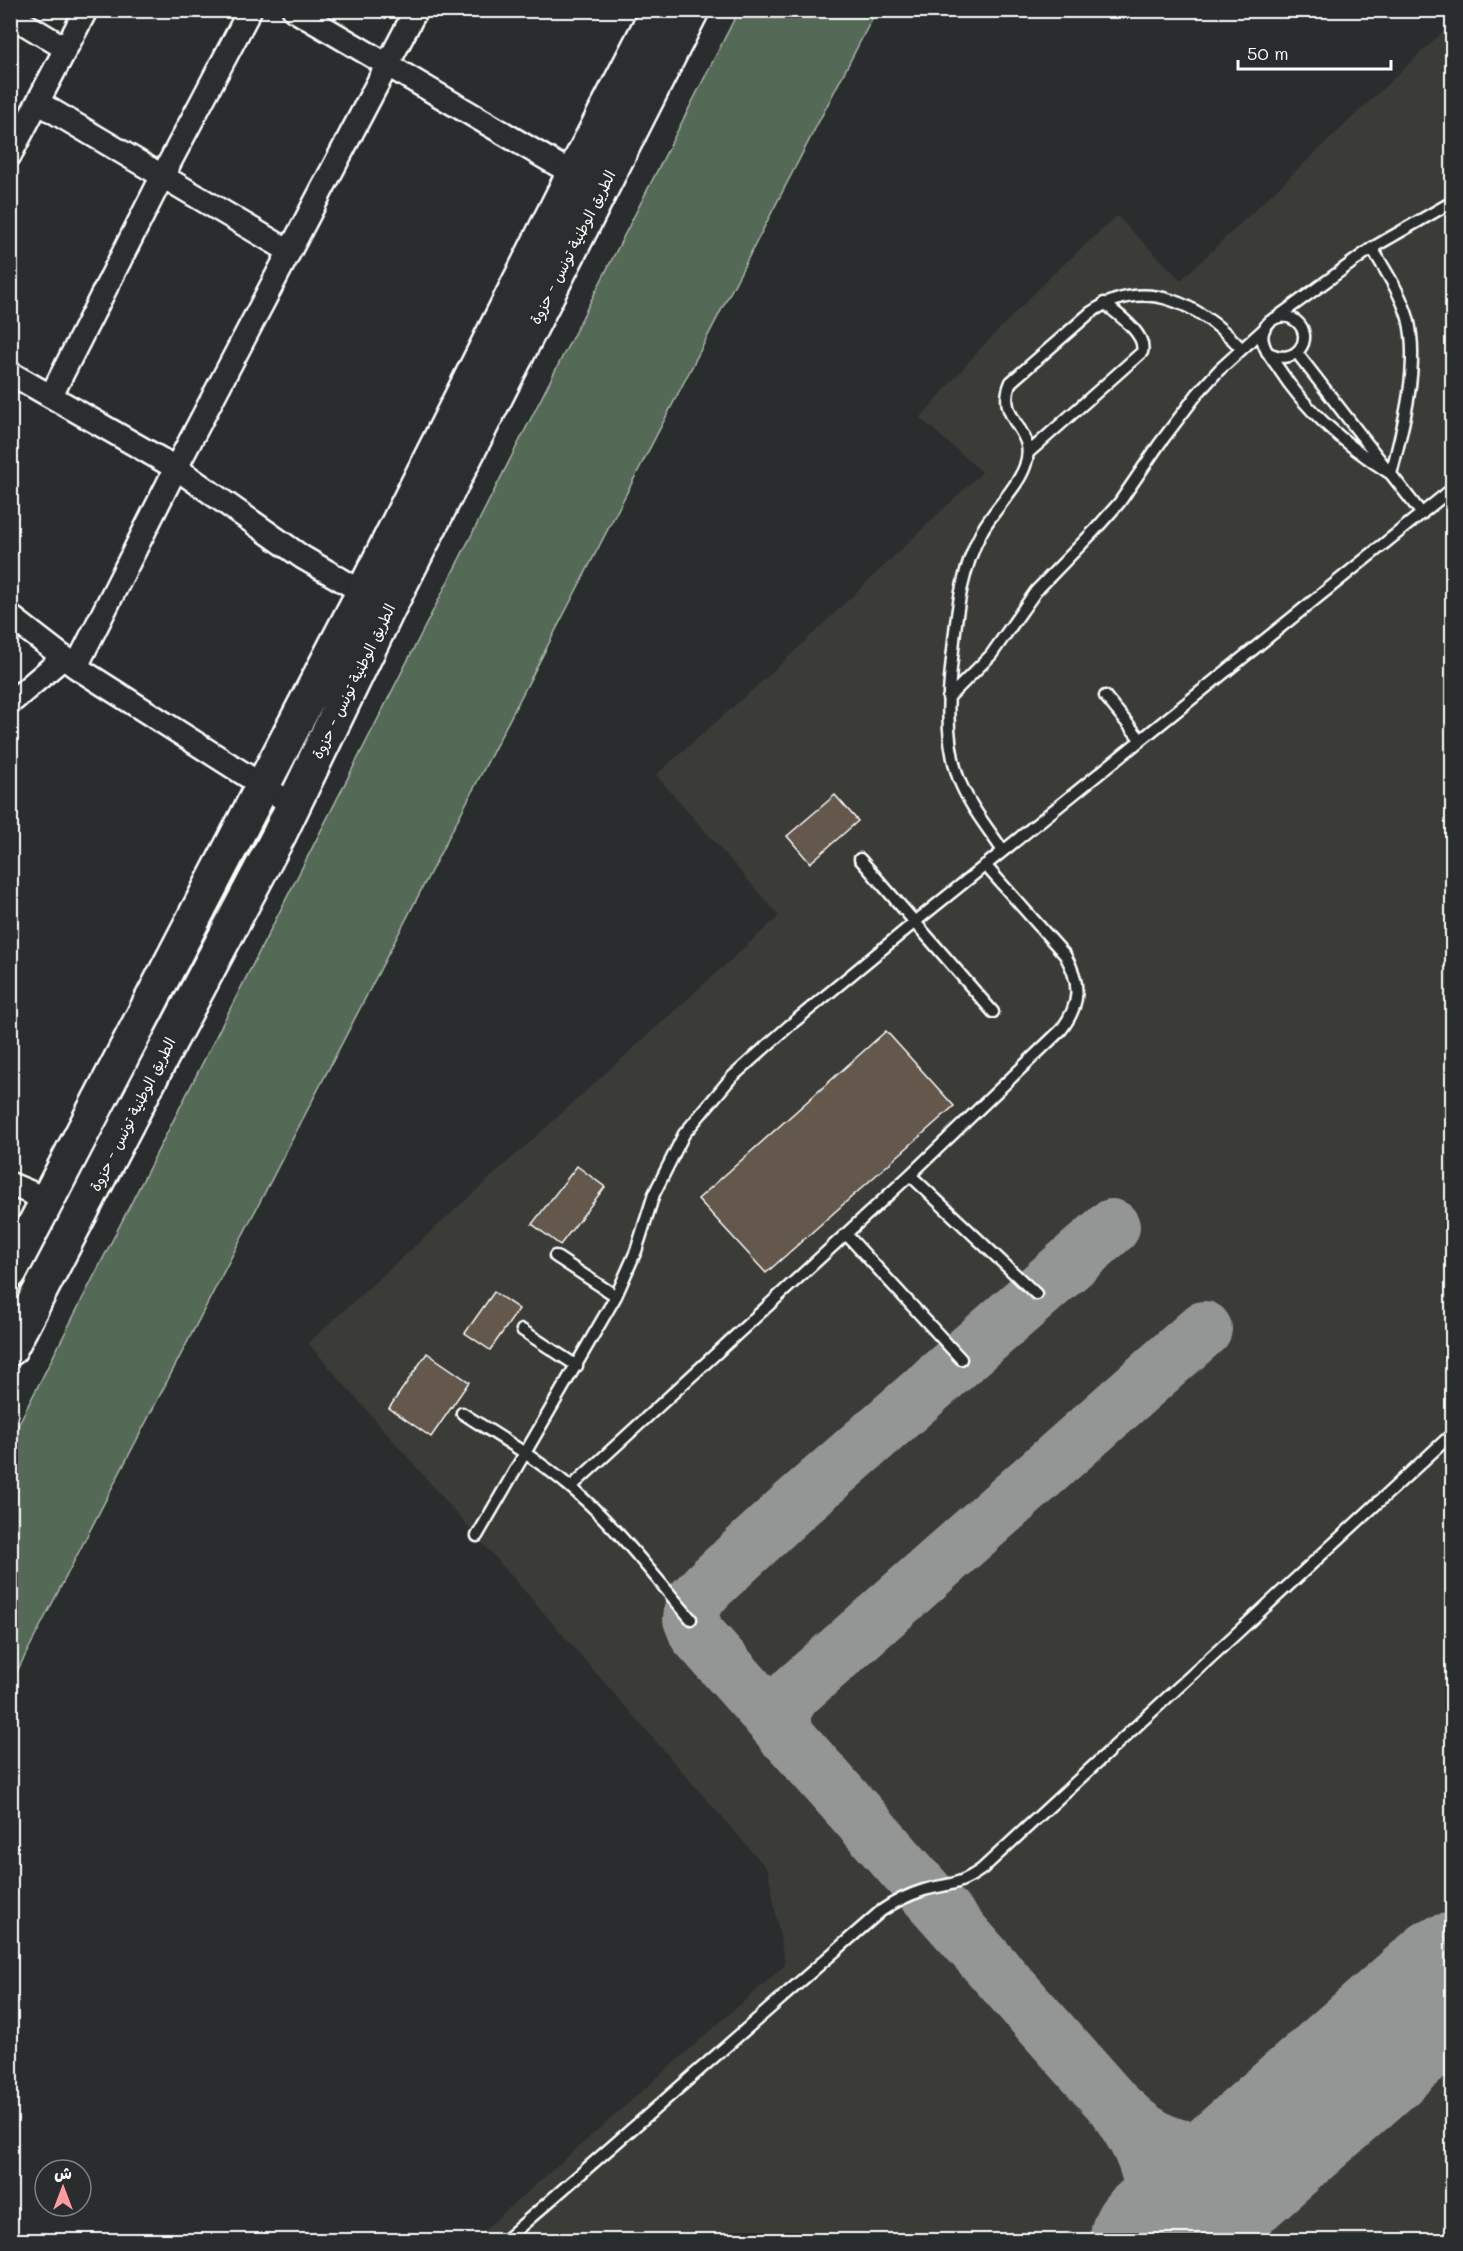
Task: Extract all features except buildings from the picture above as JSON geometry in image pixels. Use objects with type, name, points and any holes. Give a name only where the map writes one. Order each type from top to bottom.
[{"type":"main road","name":"الطريق الوطنية تونس - حزوة","points":[[11,1349],[293,806],[376,600],[573,175],[658,10]]},
{"type":"main road","name":"الطريق الوطنية تونس - حزوة","points":[[10,1272],[262,788],[376,600],[601,190],[693,10]]},
{"type":"street","points":[[10,155],[86,10]]},
{"type":"street","points":[[51,396],[250,10]]},
{"type":"street","points":[[294,10],[601,190]]},
{"type":"street","points":[[10,703],[70,662],[176,468],[416,10]]},
{"type":"street","points":[[10,15],[65,48]]},
{"type":"street","points":[[39,103],[289,251]]},
{"type":"street","points":[[10,373],[176,468],[302,557],[376,600]]},
{"type":"street","points":[[10,616],[70,662],[293,806]]},
{"type":"street","points":[[10,1184],[48,1200]]},
{"type":"lane","points":[[948,698],[991,655],[1036,591],[1113,510],[1178,417],[1241,348],[1269,322],[1372,248],[1452,202]]},
{"type":"lane","points":[[1372,248],[1400,299],[1411,334],[1411,361],[1405,412],[1391,474]]},
{"type":"lane","points":[[1003,851],[972,806],[958,777],[951,748],[948,698],[960,590],[969,559],[982,530],[1026,466],[1028,453],[1026,439],[1006,405],[1006,393],[1011,382],[1081,320],[1104,303],[1137,294],[1170,300],[1201,315],[1223,330],[1241,348]]},
{"type":"lane","points":[[1028,453],[1142,352],[1144,346],[1139,335],[1104,303]]},
{"type":"lane","points":[[1268,351],[1277,357],[1287,358],[1297,352],[1302,345],[1304,336],[1301,327],[1294,320],[1285,317],[1276,318]]},
{"type":"lane","points":[[1264,328],[1262,337],[1268,351],[1295,392],[1321,420],[1366,458],[1391,474]]},
{"type":"lane","points":[[1297,352],[1422,514]]},
{"type":"lane","points":[[477,1536],[616,1296],[636,1251],[654,1194],[684,1134],[732,1078],[759,1051],[915,922],[1452,489]]},
{"type":"lane","points":[[1105,696],[1141,740]]},
{"type":"lane","points":[[860,859],[993,1012]]},
{"type":"lane","points":[[571,1487],[910,1174],[1061,1030],[1070,1017],[1076,1002],[1077,986],[1074,970],[1065,955],[985,865]]},
{"type":"lane","points":[[910,1174],[1036,1294]]},
{"type":"lane","points":[[846,1234],[961,1359]]},
{"type":"lane","points":[[555,1256],[616,1296]]},
{"type":"lane","points":[[522,1330],[577,1366]]},
{"type":"lane","points":[[462,1413],[526,1454],[571,1487],[613,1529],[691,1619]]},
{"type":"lane","points":[[505,2241],[881,1911],[909,1895],[953,1885],[982,1869],[1452,1434]]},
{"type":"shaded area","points":[[1452,23],[1452,2240],[473,2240],[785,1965],[768,1870],[308,1343],[779,916],[656,775],[778,667],[982,472],[920,418],[980,349],[1049,278],[1117,216],[1181,280]]},
{"type":"green space","points":[[739,10],[876,11],[11,1683],[11,1439]]},
{"type":"taxiway","points":[[1112,1227],[794,1506],[709,1585],[693,1602],[691,1619],[697,1634],[1114,2105],[1135,2138],[1150,2175],[1152,2201],[1147,2221],[1137,2240]]},
{"type":"taxiway","points":[[784,1734],[784,1712],[795,1692],[1204,1329]]},
{"type":"taxiway","points":[[1117,2108],[1142,2129],[1164,2142],[1182,2148],[1201,2150],[1238,2145],[1275,2132],[1292,2123]]},
{"type":"runway","points":[[1158,2240],[1452,1981]]}]
